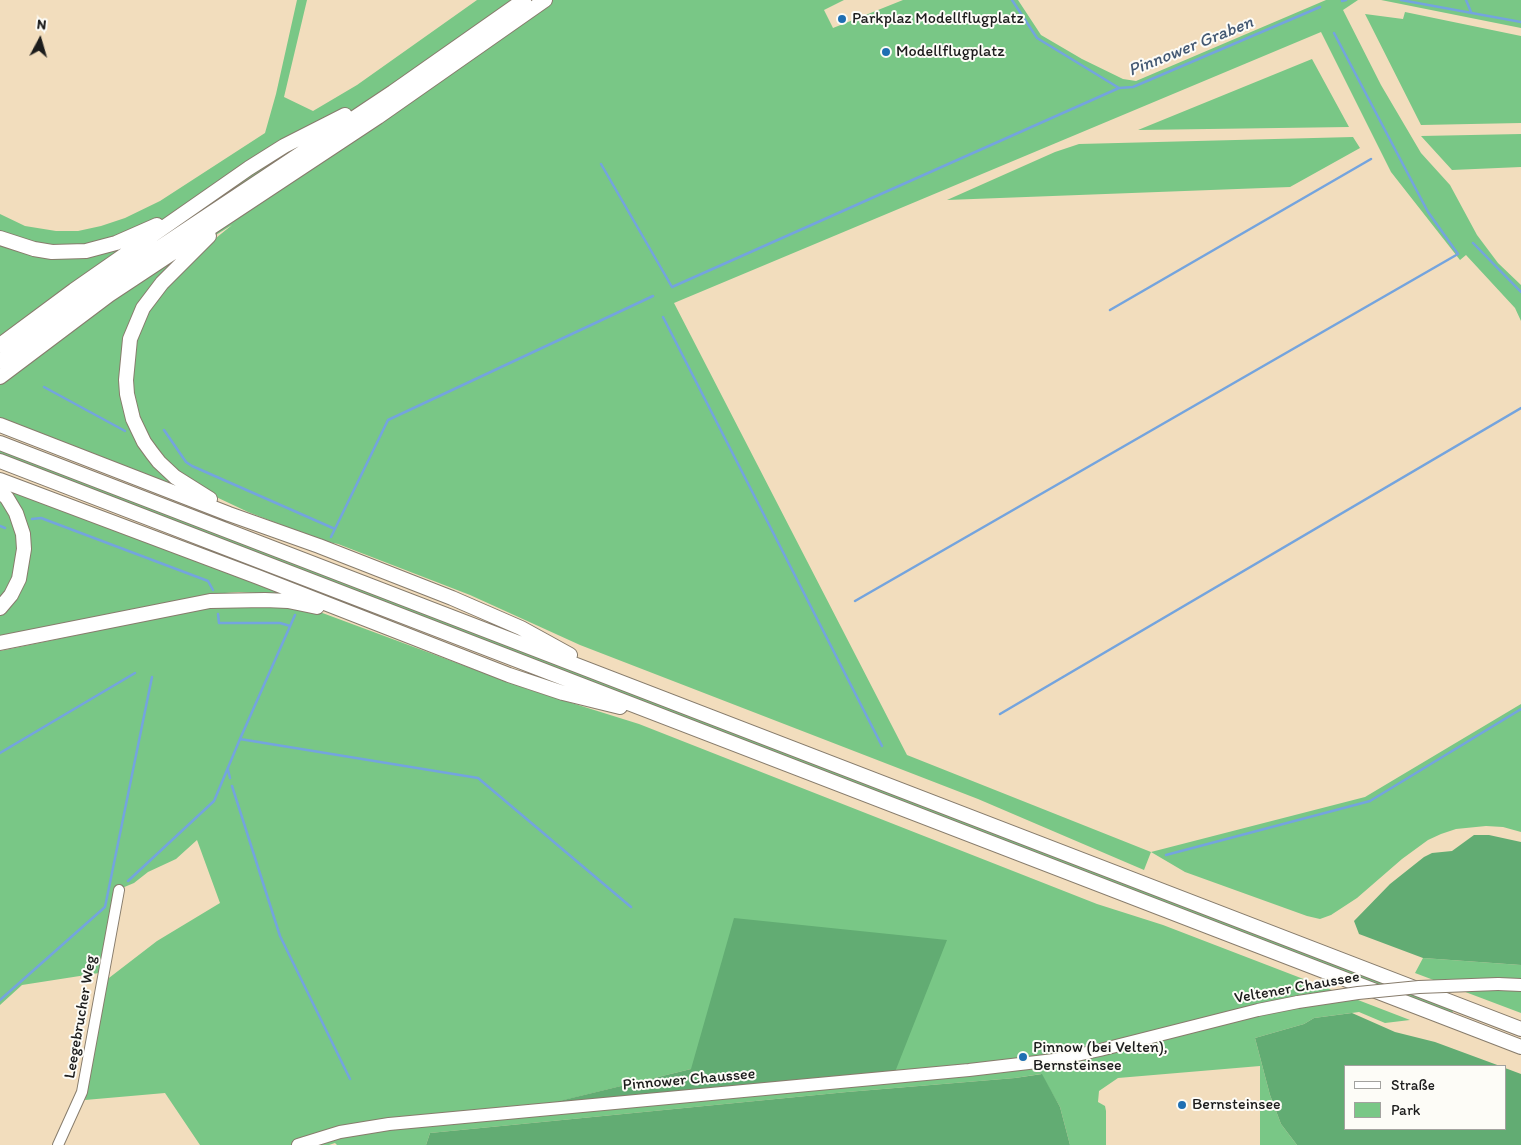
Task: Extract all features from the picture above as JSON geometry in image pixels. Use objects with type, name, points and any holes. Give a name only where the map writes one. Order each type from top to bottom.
[{"type":"highway","points":[[0,362],[88,295],[392,92],[524,0]]},
{"type":"highway","points":[[0,377],[96,305],[378,117],[545,0]]},
{"type":"highway","points":[[0,344],[68,294],[278,150],[392,92]]},
{"type":"highway","points":[[0,238],[43,251],[86,251],[124,240],[198,205]]},
{"type":"highway","points":[[236,212],[170,274],[143,308],[133,330],[128,353],[127,394],[133,419],[144,442],[171,474],[204,496],[297,538]]},
{"type":"highway","points":[[0,425],[496,616],[612,679]]},
{"type":"highway","points":[[0,443],[1521,1029]]},
{"type":"highway","points":[[0,461],[1521,1047]]},
{"type":"highway","points":[[0,480],[249,573],[509,675],[544,687],[679,722]]},
{"type":"highway","points":[[0,491],[7,498],[16,513],[20,523],[24,549],[19,579],[11,595],[0,608]]},
{"type":"highway","points":[[0,643],[202,602],[249,599],[288,601],[320,607],[411,637]]},
{"type":"main road","name":"Veltener Chaussee","points":[[1084,1054],[1235,1015],[1298,1002],[1358,993],[1419,987],[1521,985]]},
{"type":"main road","name":"Pinnower Chaussee","points":[[298,1145],[340,1132],[372,1126],[989,1068],[1054,1060],[1084,1054]]},
{"type":"street","name":"Leegebrucher Weg","points":[[58,1145],[82,1092],[119,890]]},
{"type":"green space","points":[[297,0],[307,0],[284,97],[313,111],[357,85],[477,0],[844,0],[824,10],[833,28],[903,0],[1018,0],[1041,35],[1082,59],[1123,79],[1136,81],[1326,0],[1358,0],[1343,10],[1381,85],[1421,153],[1450,185],[1477,235],[1498,263],[1521,285],[1521,321],[1515,308],[1466,255],[1460,260],[1391,172],[1321,32],[674,303],[907,755],[1151,852],[1144,870],[978,799],[580,645],[470,595],[338,544],[323,541],[248,512],[212,495],[183,477],[160,456],[142,427],[132,395],[132,356],[137,334],[145,315],[156,298],[195,255],[232,225],[185,254],[153,287],[141,304],[132,322],[126,338],[123,358],[122,378],[125,406],[139,440],[148,455],[164,473],[195,497],[0,421],[0,214],[25,226],[56,231],[78,231],[101,226],[125,218],[160,201],[265,133],[276,94]]},
{"type":"green space","points":[[1381,0],[1521,0],[1521,28]]},
{"type":"green space","points":[[1405,12],[1521,36],[1521,123],[1421,125],[1365,14],[1403,19]]},
{"type":"green space","points":[[1312,59],[1349,127],[1138,130]]},
{"type":"green space","points":[[1521,134],[1521,167],[1452,170],[1421,136]]},
{"type":"green space","points":[[1353,137],[1360,148],[1290,187],[947,200],[1055,152],[1079,144]]},
{"type":"green space","points":[[0,449],[1453,1010],[1452,1014],[0,455]]},
{"type":"green space","points":[[4,488],[293,595],[239,592],[211,594],[0,636],[0,615],[10,604],[27,570]]},
{"type":"green space","points":[[0,498],[5,503],[19,539],[14,578],[0,602]]},
{"type":"green space","points":[[254,604],[309,608],[527,689],[639,724],[1097,904],[1163,925],[1410,1020],[1385,1023],[1359,1012],[1314,1018],[1304,1024],[1255,1038],[1270,1095],[1281,1124],[1297,1145],[1260,1145],[1260,1066],[1118,1078],[1099,1091],[1098,1102],[1105,1106],[1106,1111],[1106,1145],[1070,1145],[1060,1107],[1041,1074],[430,1133],[426,1145],[337,1145],[335,1143],[329,1145],[200,1145],[165,1093],[85,1100],[105,981],[157,941],[220,903],[197,840],[176,859],[148,872],[134,883],[122,888],[99,973],[22,985],[0,1005],[0,651],[217,606]],"holes":[[[691,1069],[894,1072],[556,1102]]]},
{"type":"green space","points":[[1521,704],[1521,832],[1503,827],[1486,826],[1456,829],[1441,834],[1428,840],[1402,859],[1357,898],[1331,915],[1320,919],[1307,916],[1185,872],[1151,852],[1365,797]]},
{"type":"green space","points":[[1474,835],[1489,835],[1521,842],[1521,965],[1423,958],[1359,934],[1354,921],[1390,884],[1424,857],[1432,853],[1452,851]]},
{"type":"green space","points":[[734,918],[947,940],[895,1072],[551,1103],[691,1069]]},
{"type":"green space","points":[[1423,958],[1521,965],[1521,1013],[1415,973]]},
{"type":"green space","points":[[1352,1013],[1395,1032],[1435,1042],[1497,1065],[1344,1065],[1344,1130],[1506,1130],[1506,1068],[1521,1074],[1521,1145],[1297,1145],[1281,1124],[1270,1095],[1255,1038],[1304,1024],[1314,1018]]},
{"type":"green space","points":[[1042,1074],[1060,1107],[1070,1145],[426,1145],[430,1133]]},
{"type":"waterway","name":"Pinnower Graben","points":[[1012,0],[1037,38],[1119,88],[1133,87],[1320,7]]},
{"type":"waterway","name":"Pinnower Graben","points":[[1342,1],[1346,0]]},
{"type":"waterway","name":"Pinnower Graben","points":[[1401,0],[1521,22]]},
{"type":"waterway","points":[[1466,0],[1471,12]]},
{"type":"waterway","points":[[855,601],[1458,254],[1428,212],[1334,33]]},
{"type":"waterway","points":[[601,164],[672,287],[1119,88]]},
{"type":"waterway","points":[[1110,310],[1371,159]]},
{"type":"waterway","points":[[1473,243],[1521,292]]},
{"type":"waterway","points":[[331,537],[388,420],[653,296]]},
{"type":"waterway","points":[[663,317],[882,746]]},
{"type":"waterway","points":[[44,387],[125,431]]},
{"type":"waterway","points":[[1000,714],[1521,408]]},
{"type":"waterway","points":[[164,430],[186,462],[192,466],[335,529]]},
{"type":"waterway","points":[[32,519],[41,518],[208,581],[213,590]]},
{"type":"waterway","points":[[0,526],[5,528]]},
{"type":"waterway","points":[[218,614],[219,623],[280,623],[290,626]]},
{"type":"waterway","points":[[128,881],[214,801],[295,615]]},
{"type":"waterway","points":[[0,753],[135,673]]},
{"type":"waterway","points":[[0,1000],[105,907],[152,677]]},
{"type":"waterway","points":[[1166,855],[1370,801],[1521,709]]},
{"type":"waterway","points":[[240,739],[478,778],[631,907]]},
{"type":"waterway","points":[[228,770],[230,778]]},
{"type":"waterway","points":[[232,786],[280,936],[350,1079]]},
{"type":"place","name":"Parkplaz Modellflugplatz","points":[[842,19]]},
{"type":"place","name":"Modellflugplatz","points":[[886,52]]},
{"type":"place","name":"Pinnow (bei Velten), Bernsteinsee","points":[[1023,1057]]},
{"type":"place","name":"Bernsteinsee","points":[[1182,1105]]}]
